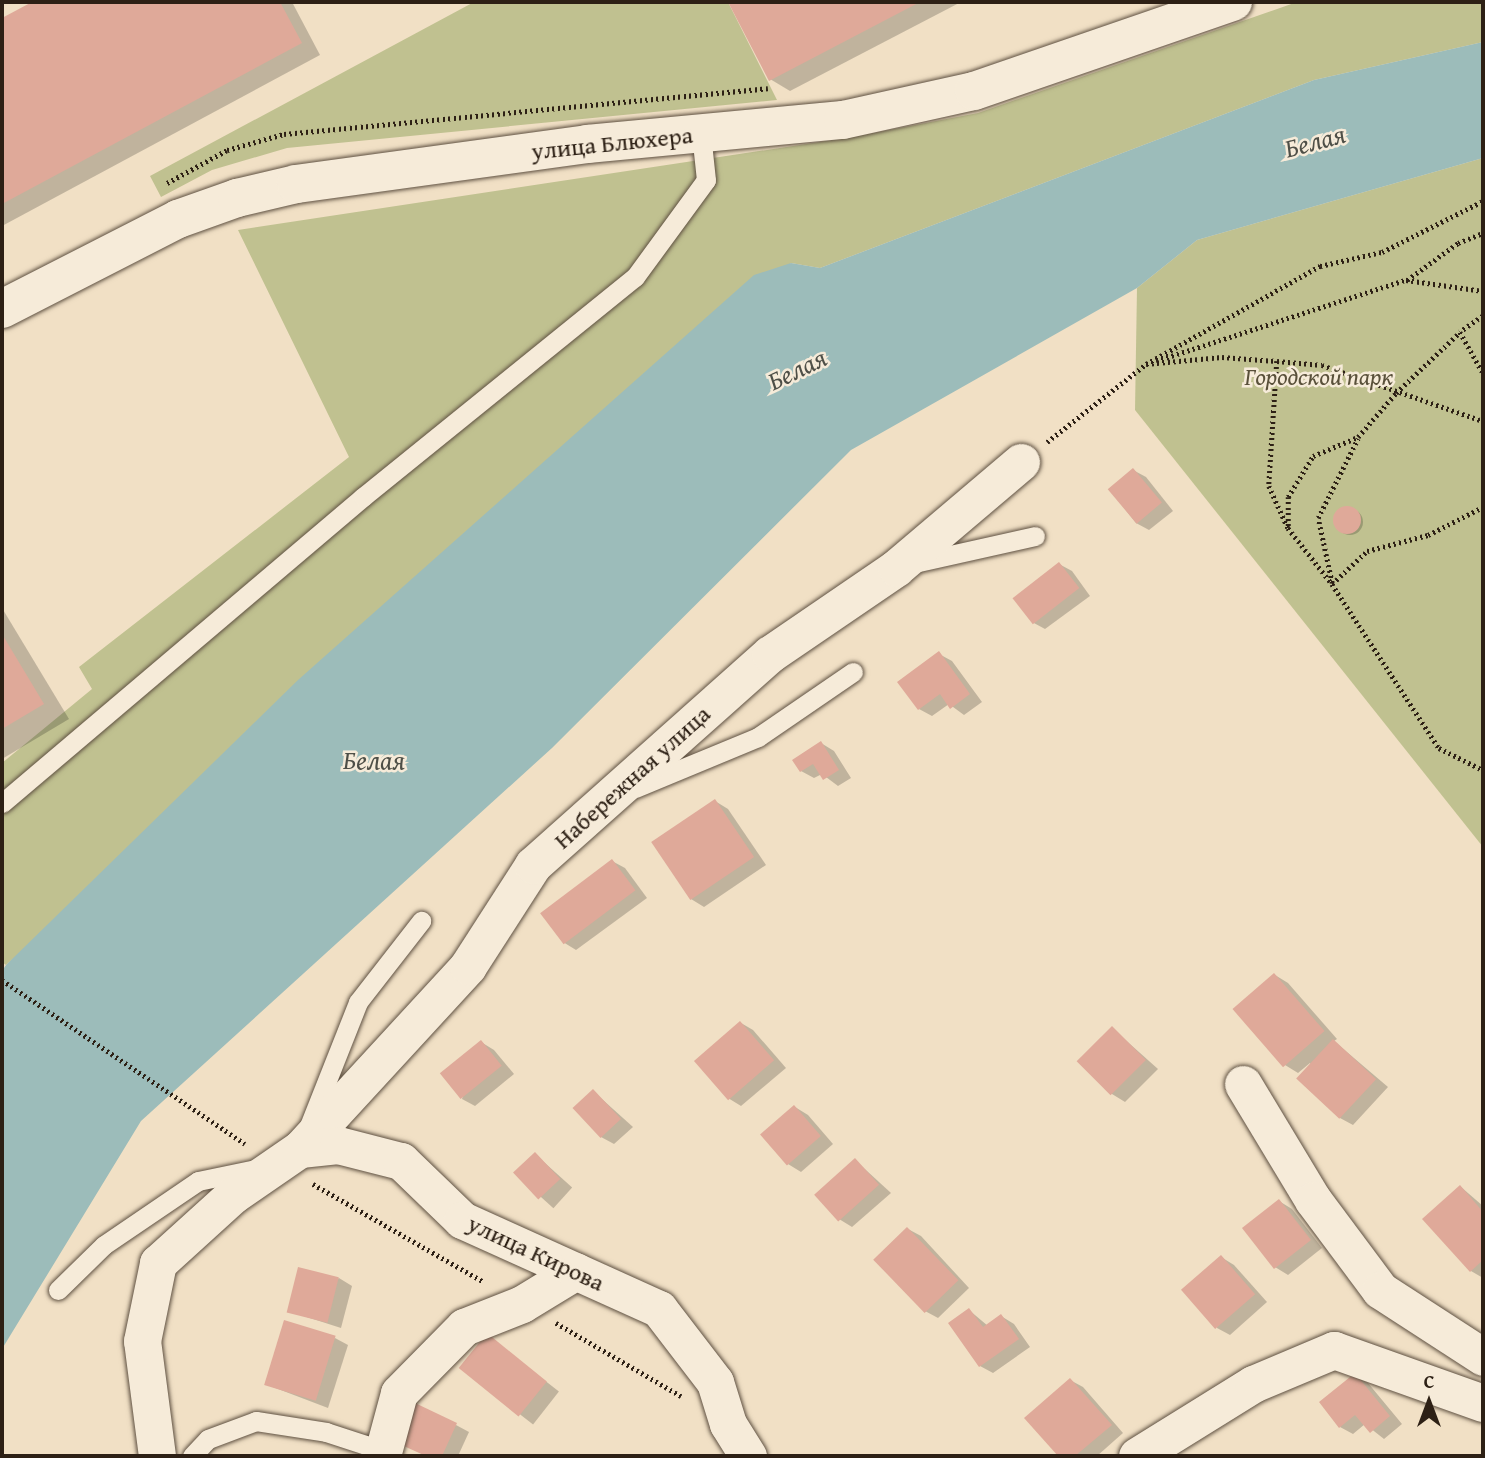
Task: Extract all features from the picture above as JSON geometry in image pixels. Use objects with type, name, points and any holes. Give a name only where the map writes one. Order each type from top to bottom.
[{"type":"main road","name":"улица Блюхера","points":[[2,309],[157,229],[237,198],[296,184],[587,144],[843,120],[974,92],[1233,2]]},
{"type":"street","name":"Набережная улица","points":[[289,1157],[468,966],[533,865],[771,654],[896,568],[1021,462]]},
{"type":"street","points":[[1243,1084],[1314,1199],[1381,1290],[1483,1357]]},
{"type":"street","name":"улица Кирова","points":[[157,1456],[142,1341],[158,1263],[233,1195],[289,1157],[338,1145],[401,1161],[462,1220],[659,1309],[715,1382],[728,1423],[748,1456]]},
{"type":"street","points":[[382,1453],[399,1393],[464,1327],[522,1304],[576,1271]]},
{"type":"street","points":[[1137,1456],[1253,1384],[1334,1350],[1483,1403]]},
{"type":"lane","points":[[2,803],[363,497],[635,277],[706,180],[701,133]]},
{"type":"lane","points":[[896,568],[1035,536]]},
{"type":"lane","points":[[604,800],[758,737],[853,672]]},
{"type":"lane","points":[[58,1290],[104,1245],[198,1181],[289,1157],[358,1002],[421,921]]},
{"type":"lane","points":[[192,1456],[208,1439],[256,1421],[326,1432],[382,1453]]},
{"type":"path","points":[[1021,462],[1146,364],[1320,266],[1382,252],[1483,201]]},
{"type":"path","points":[[1146,364],[1406,280],[1458,243],[1483,233]]},
{"type":"path","points":[[1406,280],[1483,291]]},
{"type":"path","points":[[1332,583],[1318,518],[1358,437],[1396,393],[1460,332],[1483,316]]},
{"type":"path","points":[[1460,332],[1483,373]]},
{"type":"path","points":[[1146,364],[1222,357],[1322,365],[1396,393],[1483,421]]},
{"type":"path","points":[[1277,361],[1269,486],[1288,527],[1332,583],[1440,748],[1483,770]]},
{"type":"path","points":[[1288,527],[1289,497],[1314,456],[1358,437]]},
{"type":"path","points":[[1332,583],[1367,551],[1428,535],[1483,507]]},
{"type":"path","points":[[2,980],[198,1115],[289,1157],[522,1304],[728,1423]]},
{"type":"green space","points":[[474,2],[728,2],[777,100],[287,148],[212,170],[161,197],[150,176]]},
{"type":"green space","points":[[1297,2],[1483,2],[1483,42],[1314,80],[820,268],[791,263],[6,965],[2,962],[2,763],[92,689],[79,667],[349,457],[238,230],[852,137],[978,113]]},
{"type":"green space","name":"Городской парк","points":[[1483,158],[1483,847],[1135,410],[1137,288],[1197,240]]},
{"type":"water","name":"Белая","points":[[1483,42],[1483,158],[1197,240],[1137,288],[851,450],[552,748],[141,1121],[2,1349],[2,971],[6,965],[298,680],[754,275],[791,263],[820,268],[1314,80]]},
{"type":"building","points":[[32,2],[280,2],[302,43],[2,204],[2,18]]},
{"type":"building","points":[[728,2],[920,2],[769,81]]},
{"type":"building","points":[[1133,468],[1162,502],[1137,524],[1108,489]]},
{"type":"building","points":[[1347,506],[1357,510],[1361,520],[1357,530],[1347,534],[1337,530],[1333,520],[1337,510]]},
{"type":"building","points":[[1059,562],[1079,588],[1033,624],[1013,598]]},
{"type":"building","points":[[2,634],[44,704],[2,729]]},
{"type":"building","points":[[939,651],[970,694],[950,709],[940,694],[918,710],[897,682]]},
{"type":"building","points":[[821,741],[839,770],[823,780],[813,764],[800,772],[792,760]]},
{"type":"building","points":[[715,799],[754,857],[690,900],[651,842]]},
{"type":"building","points":[[612,859],[635,890],[564,944],[540,913]]},
{"type":"building","points":[[1274,973],[1325,1031],[1283,1067],[1232,1009]]},
{"type":"building","points":[[740,1021],[774,1060],[728,1100],[694,1061]]},
{"type":"building","points":[[1112,1026],[1146,1060],[1111,1095],[1077,1061]]},
{"type":"building","points":[[1333,1039],[1376,1079],[1339,1119],[1296,1078]]},
{"type":"building","points":[[481,1040],[502,1066],[461,1099],[440,1073]]},
{"type":"building","points":[[593,1089],[621,1119],[600,1138],[573,1108]]},
{"type":"building","points":[[794,1105],[821,1136],[787,1165],[760,1135]]},
{"type":"building","points":[[535,1152],[560,1179],[538,1200],[513,1172]]},
{"type":"building","points":[[855,1158],[879,1185],[838,1222],[814,1195]]},
{"type":"building","points":[[1460,1185],[1483,1212],[1483,1260],[1470,1272],[1422,1219]]},
{"type":"building","points":[[1279,1199],[1311,1240],[1274,1269],[1242,1228]]},
{"type":"building","points":[[907,1227],[958,1280],[925,1313],[873,1260]]},
{"type":"building","points":[[1221,1255],[1255,1294],[1215,1329],[1181,1290]]},
{"type":"building","points":[[298,1267],[339,1277],[327,1323],[287,1313]]},
{"type":"building","points":[[969,1308],[983,1327],[1001,1314],[1019,1339],[979,1367],[948,1323]]},
{"type":"building","points":[[284,1320],[336,1336],[316,1401],[264,1385]]},
{"type":"building","points":[[487,1333],[547,1381],[519,1416],[459,1368]]},
{"type":"building","points":[[1355,1373],[1390,1416],[1370,1433],[1355,1415],[1339,1428],[1319,1402]]},
{"type":"building","points":[[1070,1378],[1112,1425],[1075,1456],[1058,1456],[1024,1418]]},
{"type":"building","points":[[415,1403],[457,1423],[442,1456],[426,1456],[397,1443]]}]
